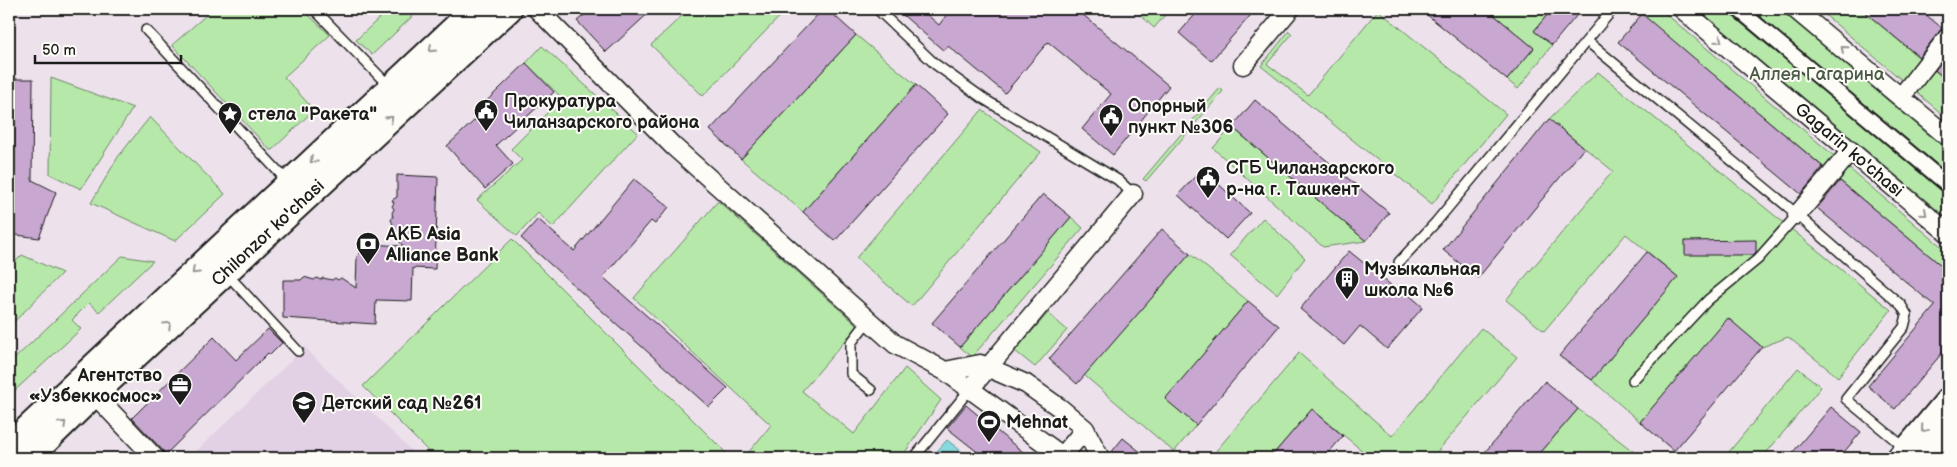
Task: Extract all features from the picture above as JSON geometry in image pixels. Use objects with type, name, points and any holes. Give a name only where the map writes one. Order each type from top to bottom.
[{"type":"main road","name":"Chilonzor ko'chasi","points":[[9,446],[87,387],[226,272],[510,9]]},
{"type":"main road","name":"Chilonzor ko'chasi","points":[[28,458],[87,387],[289,183],[468,11]]},
{"type":"main road","points":[[1911,455],[1948,401]]},
{"type":"main road","points":[[1911,455],[1948,432]]},
{"type":"street","points":[[537,9],[673,146],[894,344],[945,371],[1064,458],[1085,429]]},
{"type":"street","points":[[1243,65],[1290,9]]},
{"type":"street","name":"Gagarin ko'chasi","points":[[1682,9],[1948,234]]},
{"type":"street","points":[[1738,9],[1948,185]]},
{"type":"street","points":[[1795,9],[1948,137]]},
{"type":"street","points":[[1901,97],[1948,37]]},
{"type":"street","points":[[1797,215],[1851,151]]},
{"type":"street","points":[[970,389],[989,368],[1050,290],[1133,194]]},
{"type":"street","points":[[945,371],[980,364],[1026,384],[1060,408],[1085,429],[1100,458]]},
{"type":"street","points":[[87,387],[155,458]]},
{"type":"lane","points":[[314,9],[390,88]]},
{"type":"lane","points":[[877,9],[935,64],[984,99],[1118,180],[1133,194]]},
{"type":"lane","points":[[1399,262],[1436,222],[1614,9]]},
{"type":"lane","points":[[146,30],[289,183]]},
{"type":"lane","points":[[1587,41],[1901,304],[1908,315],[1904,327],[1846,399],[1911,455]]},
{"type":"lane","points":[[1633,380],[1708,300],[1758,259],[1797,215]]},
{"type":"lane","points":[[226,272],[298,351]]},
{"type":"lane","points":[[868,321],[851,343],[851,374],[871,390]]},
{"type":"lane","points":[[914,458],[970,389]]},
{"type":"shaded area","name":"Детский сад №261","points":[[304,347],[419,458],[189,458],[296,356]]},
{"type":"green space","points":[[158,9],[194,9],[191,15]]},
{"type":"green space","points":[[213,9],[302,9],[330,35],[284,77],[314,110],[271,151],[172,45]]},
{"type":"green space","points":[[389,9],[420,9],[372,55],[356,40]]},
{"type":"green space","points":[[689,9],[787,9],[703,96],[651,45]]},
{"type":"green space","points":[[1134,9],[1170,9],[1154,28]]},
{"type":"green space","points":[[1487,9],[1552,9],[1534,31],[1552,45],[1518,89],[1507,80],[1534,48]]},
{"type":"green space","name":"Аллея Гагарина","points":[[1635,9],[1660,9],[1948,252],[1948,271]]},
{"type":"green space","name":"Аллея Гагарина","points":[[1698,9],[1779,9],[1948,151],[1948,219]]},
{"type":"green space","name":"Аллея Гагарина","points":[[1818,9],[1861,9],[1948,82],[1948,119]]},
{"type":"green space","points":[[1378,10],[1506,114],[1432,204],[1261,66],[1289,31],[1292,34],[1267,64],[1308,95]]},
{"type":"green space","points":[[856,35],[916,85],[803,212],[741,159]]},
{"type":"green space","points":[[542,46],[638,133],[553,227],[538,213],[517,236],[477,200],[522,160],[511,149],[562,98],[526,63]]},
{"type":"green space","points":[[1598,72],[1891,310],[1838,377],[1788,337],[1762,347],[1728,319],[1640,422],[1592,380],[1678,277],[1626,234],[1544,331],[1506,300],[1613,171],[1549,119]]},
{"type":"green space","points":[[51,78],[133,108],[81,189],[50,174]]},
{"type":"green space","points":[[1220,88],[1223,91],[1146,181],[1143,179]]},
{"type":"green space","points":[[982,110],[1041,152],[912,306],[856,258]]},
{"type":"green space","points":[[150,117],[225,194],[175,241],[91,203],[118,157]]},
{"type":"green space","points":[[1232,127],[1366,241],[1323,247],[1213,148]]},
{"type":"green space","points":[[718,201],[858,326],[802,391],[854,434],[905,368],[941,400],[901,458],[744,458],[771,425],[634,298]]},
{"type":"green space","points":[[1071,217],[1083,228],[972,357],[960,347]]},
{"type":"green space","points":[[1263,218],[1305,258],[1277,294],[1230,255]]},
{"type":"green space","points":[[512,239],[726,453],[721,458],[435,458],[363,386]]},
{"type":"green space","points":[[1190,254],[1248,301],[1166,399],[1196,425],[1174,452],[1084,375]]},
{"type":"green space","points":[[22,255],[62,273],[9,327],[9,268]]},
{"type":"green space","points":[[122,256],[153,261],[99,312],[89,303],[72,320],[81,329],[9,396],[9,364]]},
{"type":"green space","points":[[1048,313],[1067,330],[1035,367],[1015,351]]},
{"type":"green space","points":[[1481,328],[1517,357],[1432,458],[1371,458],[1312,409],[1270,458],[1210,458],[1299,353],[1392,436]]},
{"type":"green space","points":[[1798,368],[1821,387],[1762,458],[1724,458]]},
{"type":"green space","points":[[1578,409],[1642,458],[1536,458]]},
{"type":"water","points":[[947,440],[970,458],[931,458]]},
{"type":"building","points":[[591,9],[653,9],[606,52],[577,21]]},
{"type":"building","points":[[823,9],[827,9],[856,35],[741,159],[710,130]]},
{"type":"building","points":[[896,9],[921,9],[939,25],[951,9],[1076,9],[1169,86],[1113,155],[1082,129],[1111,94],[1048,42],[1005,93],[948,46],[944,51]]},
{"type":"building","points":[[1200,9],[1256,9],[1211,61],[1179,33]]},
{"type":"building","points":[[1420,9],[1487,9],[1534,48],[1507,80]]},
{"type":"building","points":[[1552,9],[1582,9],[1552,45],[1534,31]]},
{"type":"building","points":[[1861,9],[1919,9],[1942,28],[1919,57]]},
{"type":"building","points":[[1642,14],[1823,167],[1801,194],[1618,42]]},
{"type":"building","points":[[1948,54],[1948,81],[1935,70]]},
{"type":"building","name":"Прокуратура Чиланзарского района","points":[[526,63],[554,92],[496,145],[513,164],[485,189],[447,146],[476,119],[472,115]]},
{"type":"building","points":[[9,79],[33,79],[32,180],[56,192],[39,238],[9,234]]},
{"type":"building","points":[[916,85],[948,114],[835,241],[803,212]]},
{"type":"building","points":[[1255,100],[1389,213],[1366,241],[1232,127]]},
{"type":"building","points":[[1549,119],[1584,148],[1478,278],[1443,250]]},
{"type":"building","points":[[1202,169],[1250,213],[1226,239],[1178,195]]},
{"type":"building","points":[[397,175],[438,177],[435,269],[413,268],[412,301],[376,300],[375,324],[283,318],[283,280],[301,280],[304,277],[314,280],[323,278],[332,280],[335,278],[338,280],[341,278],[356,288],[357,256],[369,244],[403,246],[391,229],[394,209],[392,200],[397,197]]},
{"type":"building","points":[[634,179],[669,207],[655,224],[651,221],[603,277],[728,388],[709,407],[521,238],[538,219],[574,251]]},
{"type":"building","points":[[1840,181],[1948,271],[1948,346],[1895,409],[1868,386],[1935,306],[1817,208]]},
{"type":"building","points":[[1043,194],[1071,217],[960,347],[932,323]]},
{"type":"building","points":[[1162,229],[1190,254],[1077,384],[1049,359]]},
{"type":"building","points":[[1756,240],[1756,252],[1753,255],[1685,255],[1685,241]]},
{"type":"building","name":"Mузыкальная школа №6","points":[[1349,251],[1398,291],[1401,288],[1423,307],[1387,349],[1360,326],[1344,345],[1300,309]]},
{"type":"building","points":[[1647,252],[1678,277],[1592,380],[1559,356]]},
{"type":"building","points":[[1248,301],[1279,326],[1196,425],[1165,399]]},
{"type":"building","points":[[1728,318],[1762,347],[1674,451],[1640,422]]},
{"type":"building","name":"Агентство «Узбеккосмос»","points":[[268,329],[282,343],[270,355],[268,353],[166,454],[132,418],[214,337],[236,360]]},
{"type":"building","points":[[1545,381],[1578,409],[1536,458],[1480,458]]},
{"type":"building","name":"Mehnat","points":[[966,405],[1031,458],[985,458],[947,428]]},
{"type":"building","points":[[1831,407],[1861,432],[1839,458],[1788,458]]},
{"type":"building","points":[[1312,409],[1343,436],[1324,458],[1270,458]]},
{"type":"building","points":[[1123,438],[1148,458],[1111,458],[1110,454]]},
{"type":"place","name":"Прокуратура Чиланзарского района","points":[[486,132]]},
{"type":"place","name":"стела \"Ракета\"","points":[[230,135]]},
{"type":"place","name":"Опорный пункт №306","points":[[1111,137]]},
{"type":"place","name":"СГБ Чиланзарского р-на г. Ташкент","points":[[1208,199]]},
{"type":"place","name":"АКБ Asia Alliance Bank","points":[[368,265]]},
{"type":"place","name":"Mузыкальная школа №6","points":[[1347,300]]},
{"type":"place","name":"Агентство «Узбеккосмос»","points":[[180,406]]},
{"type":"place","name":"Детский сад №261","points":[[304,424]]},
{"type":"place","name":"Mehnat","points":[[989,443]]}]
